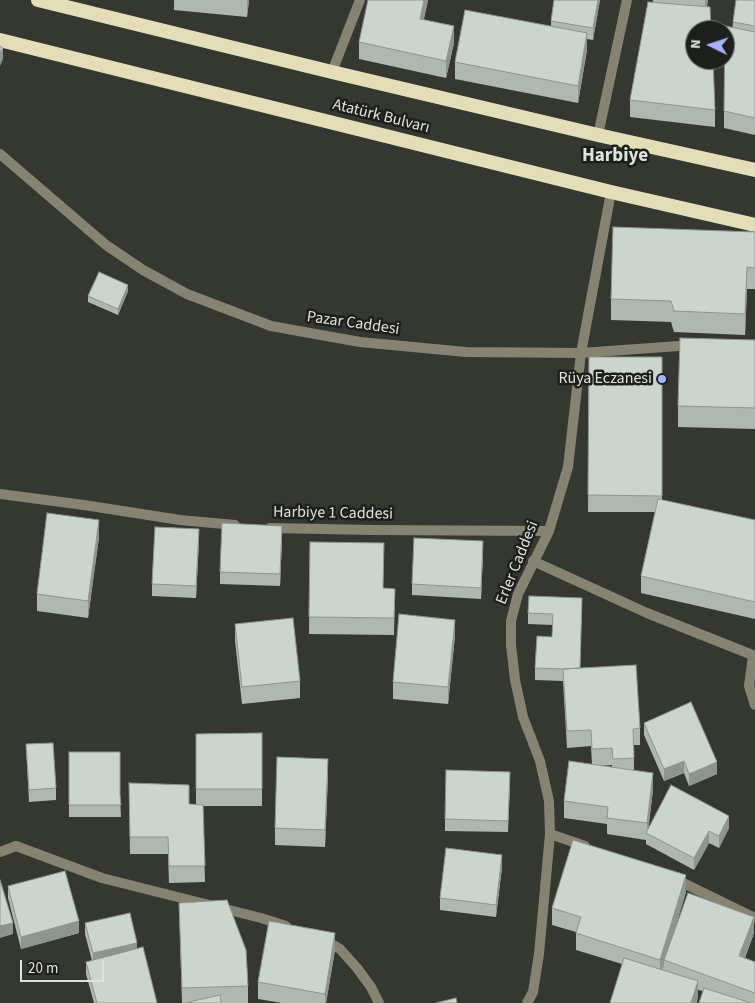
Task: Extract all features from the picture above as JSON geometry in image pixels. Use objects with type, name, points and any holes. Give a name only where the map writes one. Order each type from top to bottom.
[{"type":"highway","name":"Atatürk Bulvarı","points":[[38,0],[332,72],[755,170]]},
{"type":"highway","name":"Atatürk Bulvarı","points":[[0,40],[611,192],[755,225]]},
{"type":"street","points":[[332,72],[360,0]]},
{"type":"street","points":[[598,135],[627,0]]},
{"type":"street","name":"Pazar Caddesi","points":[[0,154],[106,245],[143,270],[187,294],[271,326],[360,342],[466,352],[581,353],[700,345]]},
{"type":"street","name":"Erler Caddesi","points":[[527,1003],[533,992],[539,954],[550,834],[549,801],[540,761],[523,717],[515,680],[511,645],[511,621],[518,594],[548,531],[568,467],[581,353],[611,192]]},
{"type":"street","name":"Harbiye 1 Caddesi","points":[[0,494],[180,520],[252,527],[548,531]]},
{"type":"street","points":[[533,561],[647,613],[754,656],[749,686],[755,705]]},
{"type":"street","points":[[550,834],[596,849]]},
{"type":"street","points":[[0,852],[16,846],[102,878],[260,918],[298,930]]},
{"type":"street","points":[[660,872],[755,918]]},
{"type":"street","points":[[316,935],[340,949],[371,987],[378,1003]]},
{"type":"building","points":[[368,0],[424,0],[420,19],[454,26],[446,61],[359,42]]},
{"type":"building","points":[[554,0],[598,0],[593,28],[551,21]]},
{"type":"building","points":[[736,0],[755,0],[755,26],[735,22],[733,20]]},
{"type":"building","points":[[648,2],[710,7],[711,20],[685,20],[685,70],[713,70],[715,110],[630,100]]},
{"type":"building","points":[[465,10],[587,33],[578,86],[455,62]]},
{"type":"building","points":[[735,28],[755,32],[755,118],[724,111],[724,70],[735,70]]},
{"type":"building","points":[[613,227],[755,232],[755,268],[747,267],[745,314],[674,311],[671,301],[611,299]]},
{"type":"building","points":[[99,272],[128,285],[118,309],[88,296]]},
{"type":"building","points":[[680,338],[755,340],[755,408],[678,406]]},
{"type":"building","points":[[589,357],[662,357],[662,496],[588,495]]},
{"type":"building","points":[[658,499],[755,520],[755,602],[641,576]]},
{"type":"building","points":[[47,513],[99,520],[88,601],[37,594]]},
{"type":"building","points":[[222,523],[282,526],[280,574],[220,572]]},
{"type":"building","points":[[155,527],[199,529],[196,586],[152,584]]},
{"type":"building","points":[[414,538],[483,541],[481,588],[412,584]]},
{"type":"building","points":[[310,542],[384,543],[383,588],[395,589],[394,618],[309,617]]},
{"type":"building","points":[[529,596],[582,598],[580,668],[535,668],[537,636],[552,637],[553,614],[528,613]]},
{"type":"building","points":[[399,614],[455,620],[448,687],[393,682]]},
{"type":"building","points":[[293,618],[300,681],[242,687],[235,624]]},
{"type":"building","points":[[636,665],[640,728],[633,729],[634,758],[613,759],[612,748],[592,749],[591,730],[567,731],[563,669]]},
{"type":"building","points":[[691,702],[717,762],[689,774],[684,761],[664,769],[644,723]]},
{"type":"building","points":[[262,733],[262,789],[196,789],[196,734]]},
{"type":"building","points":[[53,743],[56,788],[29,790],[26,744]]},
{"type":"building","points":[[69,752],[120,752],[121,805],[69,805]]},
{"type":"building","points":[[277,757],[328,759],[325,830],[275,828]]},
{"type":"building","points":[[569,761],[653,773],[647,823],[607,818],[608,807],[564,801]]},
{"type":"building","points":[[446,770],[510,772],[508,821],[445,819]]},
{"type":"building","points":[[129,783],[189,785],[189,804],[203,805],[205,866],[169,866],[168,837],[130,837]]},
{"type":"building","points":[[671,785],[729,816],[719,836],[709,831],[694,858],[646,833]]},
{"type":"building","points":[[573,840],[686,875],[660,960],[576,933],[581,917],[552,908]]},
{"type":"building","points":[[446,848],[502,855],[496,905],[440,898]]},
{"type":"building","points":[[65,871],[79,921],[21,937],[8,886]]},
{"type":"building","points":[[0,880],[13,923],[0,926]]},
{"type":"building","points":[[688,893],[754,917],[739,956],[755,962],[755,993],[664,960]]},
{"type":"building","points":[[227,900],[246,950],[248,986],[182,988],[179,903]]},
{"type":"building","points":[[130,913],[137,943],[93,953],[85,923]]},
{"type":"building","points":[[269,921],[335,933],[325,994],[258,982]]},
{"type":"building","points":[[143,947],[157,1003],[97,1003],[86,962]]},
{"type":"building","points":[[624,958],[698,981],[691,1003],[610,1003]]},
{"type":"building","points":[[704,988],[751,1003],[699,1003]]},
{"type":"building","points":[[220,995],[221,1003],[185,1003]]},
{"type":"building","points":[[456,998],[457,1003],[436,1003]]},
{"type":"place","name":"Rüya Eczanesi","points":[[662,379]]},
{"type":"district","name":"Harbiye","points":[[615,157]]}]
